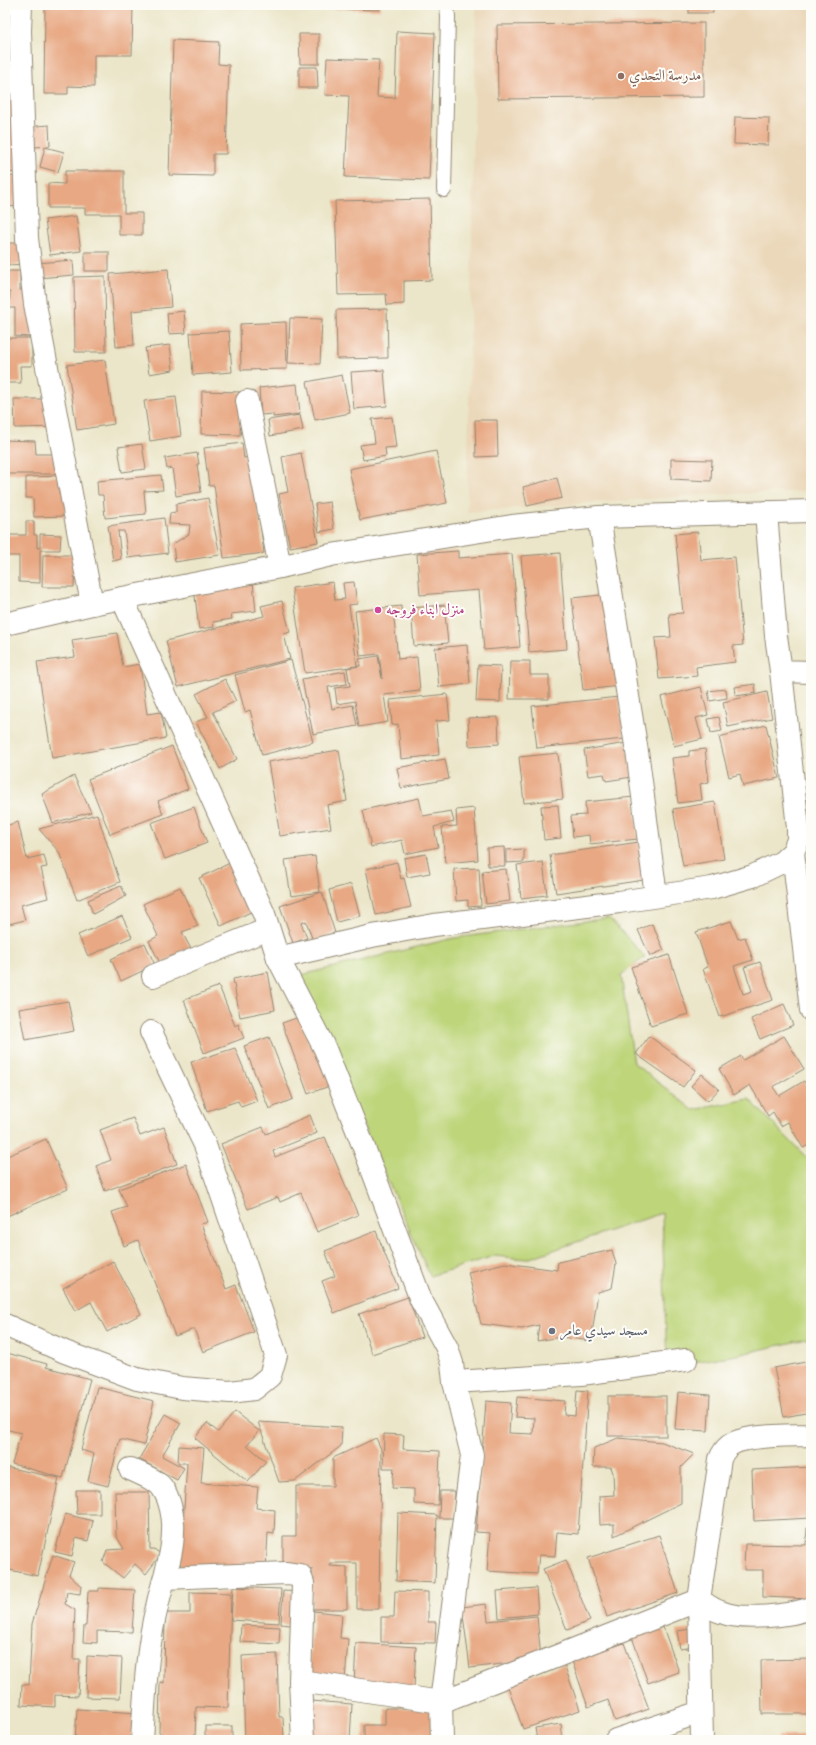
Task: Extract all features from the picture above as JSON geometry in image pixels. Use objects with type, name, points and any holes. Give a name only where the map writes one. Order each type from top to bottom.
[{"type":"street","points":[[21,5],[13,30],[27,238],[35,304],[92,604]]},
{"type":"street","points":[[247,401],[280,567]]},
{"type":"street","points":[[5,624],[92,604],[280,567],[332,555],[411,541],[512,526],[599,517],[811,511]]},
{"type":"street","points":[[278,958],[372,936],[434,925],[619,902],[712,888],[753,876],[782,862],[793,852],[798,840],[798,828],[776,636],[766,512]]},
{"type":"street","points":[[599,517],[638,758],[656,896]]},
{"type":"street","points":[[122,598],[261,907],[278,958],[325,1049],[364,1145],[421,1300],[447,1348],[452,1363],[454,1382],[472,1455],[441,1702],[442,1740]]},
{"type":"street","points":[[781,671],[811,672]]},
{"type":"street","points":[[793,852],[811,1010]]},
{"type":"street","points":[[153,976],[268,929]]},
{"type":"street","points":[[5,1325],[65,1352],[158,1384],[230,1392],[254,1389],[270,1376],[276,1355],[210,1160],[151,1032]]},
{"type":"street","points":[[454,1382],[581,1374],[686,1360]]},
{"type":"street","points":[[702,1740],[700,1712],[699,1600],[720,1459],[723,1452],[729,1446],[745,1439],[811,1435]]},
{"type":"street","points":[[130,1469],[156,1482],[163,1488],[169,1505],[174,1528],[172,1547],[156,1608],[146,1676],[142,1740]]},
{"type":"street","points":[[165,1578],[287,1574],[300,1575],[303,1583],[300,1681],[303,1740]]},
{"type":"street","points":[[300,1681],[441,1702],[699,1600]]},
{"type":"street","points":[[699,1600],[721,1612],[740,1617],[772,1616],[811,1608]]},
{"type":"street","points":[[616,1740],[700,1712]]},
{"type":"lane","points":[[444,190],[447,5]]},
{"type":"shaded area","points":[[476,5],[811,5],[811,491],[704,495],[467,512]]},
{"type":"green space","points":[[609,918],[645,957],[621,975],[634,1063],[693,1110],[749,1099],[811,1162],[811,1338],[737,1355],[667,1366],[662,1213],[527,1259],[494,1256],[430,1276],[297,976],[454,938]]},
{"type":"building","points":[[5,5],[17,5],[25,127],[49,125],[50,146],[34,147],[35,171],[5,173]]},
{"type":"building","points":[[45,5],[133,5],[132,55],[94,55],[94,87],[68,86],[68,94],[44,94]]},
{"type":"building","points":[[309,5],[380,5],[380,10],[309,8]]},
{"type":"building","points":[[689,5],[713,5],[713,13],[689,13]]},
{"type":"building","points":[[704,23],[704,97],[498,99],[497,25]]},
{"type":"building","points":[[397,31],[435,33],[429,180],[345,177],[349,96],[325,95],[327,58],[379,60],[377,97],[395,98]]},
{"type":"building","points":[[299,34],[319,34],[319,64],[300,64]]},
{"type":"building","points":[[173,40],[219,42],[218,64],[229,65],[226,154],[213,154],[213,176],[169,175]]},
{"type":"building","points":[[299,67],[317,67],[318,88],[299,88]]},
{"type":"building","points":[[735,117],[769,118],[768,145],[734,144]]},
{"type":"building","points":[[45,147],[64,152],[58,172],[40,167]]},
{"type":"building","points":[[65,171],[124,171],[124,213],[142,213],[142,235],[119,235],[119,214],[85,214],[85,208],[48,208],[48,183],[65,184]]},
{"type":"building","points":[[5,176],[30,177],[30,208],[5,206]]},
{"type":"building","points":[[430,199],[432,280],[404,281],[404,304],[387,305],[386,294],[338,295],[335,201]]},
{"type":"building","points":[[6,210],[7,267],[5,267]]},
{"type":"building","points":[[76,216],[81,251],[50,255],[45,220]]},
{"type":"building","points":[[8,243],[24,243],[25,264],[8,265]]},
{"type":"building","points":[[85,252],[109,252],[109,271],[85,271]]},
{"type":"building","points":[[73,260],[74,275],[26,279],[25,264]]},
{"type":"building","points":[[168,269],[171,307],[132,311],[134,345],[116,347],[110,274]]},
{"type":"building","points":[[5,271],[20,271],[20,290],[33,290],[32,337],[15,336],[15,308],[9,308],[10,292],[5,292]]},
{"type":"building","points":[[105,276],[106,352],[75,352],[74,277]]},
{"type":"building","points":[[387,309],[388,358],[337,359],[336,310]]},
{"type":"building","points":[[184,311],[186,333],[169,334],[167,313]]},
{"type":"building","points":[[290,318],[322,319],[320,364],[288,363]]},
{"type":"building","points":[[286,322],[287,369],[241,370],[240,324]]},
{"type":"building","points":[[229,331],[232,372],[193,375],[190,333]]},
{"type":"building","points":[[5,338],[32,338],[32,366],[20,366],[21,383],[5,383]]},
{"type":"building","points":[[170,345],[173,370],[149,374],[145,348]]},
{"type":"building","points":[[105,360],[114,424],[77,430],[67,365]]},
{"type":"building","points":[[384,370],[387,406],[354,409],[351,372]]},
{"type":"building","points":[[342,375],[350,413],[315,420],[307,382]]},
{"type":"building","points":[[297,384],[300,414],[273,417],[273,414],[261,415],[259,388]]},
{"type":"building","points":[[202,391],[241,392],[240,435],[201,434]]},
{"type":"building","points":[[176,397],[181,436],[150,441],[144,401]]},
{"type":"building","points":[[14,399],[60,399],[60,427],[15,428]]},
{"type":"building","points":[[300,415],[303,430],[270,436],[268,420]]},
{"type":"building","points":[[392,417],[396,447],[385,448],[386,456],[363,460],[360,445],[375,443],[372,419]]},
{"type":"building","points":[[475,420],[497,420],[498,456],[476,457]]},
{"type":"building","points":[[5,440],[35,441],[36,454],[62,454],[62,474],[5,474]]},
{"type":"building","points":[[242,443],[244,458],[257,456],[256,492],[264,553],[224,558],[214,485],[209,486],[204,448]]},
{"type":"building","points":[[142,444],[146,469],[122,472],[118,447]]},
{"type":"building","points":[[436,451],[447,503],[360,520],[349,469]]},
{"type":"building","points":[[197,453],[201,492],[176,496],[172,468],[167,469],[165,458]]},
{"type":"building","points":[[301,453],[318,542],[290,547],[279,494],[288,492],[282,457]]},
{"type":"building","points":[[671,459],[712,460],[711,481],[671,479]]},
{"type":"building","points":[[161,475],[163,490],[144,491],[146,514],[105,518],[103,495],[98,495],[97,481]]},
{"type":"building","points":[[65,476],[66,516],[34,517],[33,498],[26,498],[26,477]]},
{"type":"building","points":[[557,478],[562,498],[527,506],[523,487]]},
{"type":"building","points":[[208,498],[220,555],[175,562],[173,544],[189,534],[190,525],[169,524],[170,513],[176,512],[176,504]]},
{"type":"building","points":[[330,502],[334,529],[319,532],[315,504]]},
{"type":"building","points":[[164,518],[168,553],[128,558],[124,531],[118,531],[121,559],[113,561],[108,526]]},
{"type":"building","points":[[26,521],[34,521],[34,535],[37,535],[37,548],[40,548],[40,534],[61,535],[60,550],[40,550],[40,583],[19,582],[19,556],[5,556],[5,535],[26,535]]},
{"type":"building","points":[[698,532],[701,560],[735,557],[743,645],[733,646],[735,662],[696,667],[697,676],[659,679],[655,638],[671,637],[669,614],[683,613],[675,534]]},
{"type":"building","points":[[458,551],[458,558],[512,554],[520,647],[484,650],[479,590],[420,595],[417,554]]},
{"type":"building","points":[[560,553],[567,649],[529,652],[521,556]]},
{"type":"building","points":[[43,555],[75,555],[74,587],[42,587]]},
{"type":"building","points":[[253,582],[256,611],[231,614],[232,619],[213,622],[214,627],[199,629],[194,588]]},
{"type":"building","points":[[333,582],[335,600],[345,599],[343,583],[354,582],[357,604],[349,605],[357,666],[305,673],[292,588]]},
{"type":"building","points":[[610,594],[621,686],[583,690],[572,598]]},
{"type":"building","points":[[282,601],[290,632],[284,634],[290,659],[178,687],[166,641],[264,616],[261,606]]},
{"type":"building","points":[[444,605],[448,643],[414,646],[411,608]]},
{"type":"building","points":[[401,606],[402,619],[394,619],[398,659],[417,657],[420,691],[384,695],[388,722],[359,727],[355,701],[337,704],[335,688],[350,686],[347,668],[360,666],[359,659],[378,656],[382,679],[379,654],[360,656],[355,611]]},
{"type":"building","points":[[117,633],[123,667],[140,664],[147,714],[161,712],[166,738],[52,758],[37,662],[75,657],[72,640]]},
{"type":"building","points":[[467,645],[470,684],[439,687],[435,648]]},
{"type":"building","points":[[291,660],[313,742],[262,755],[250,710],[245,712],[235,675]]},
{"type":"building","points":[[510,661],[530,661],[530,675],[549,675],[549,699],[509,699]]},
{"type":"building","points":[[478,665],[501,666],[500,702],[476,701]]},
{"type":"building","points":[[345,671],[347,684],[328,687],[332,709],[353,705],[357,726],[313,734],[302,679]]},
{"type":"building","points":[[225,679],[236,701],[213,712],[237,759],[220,769],[196,722],[208,717],[196,694]]},
{"type":"building","points":[[755,684],[756,693],[736,696],[735,687]]},
{"type":"building","points":[[701,687],[708,715],[696,718],[702,739],[674,746],[661,697]]},
{"type":"building","points":[[726,689],[727,698],[710,701],[708,691]]},
{"type":"building","points":[[767,692],[772,718],[728,727],[723,702]]},
{"type":"building","points":[[447,694],[450,720],[436,721],[439,755],[401,759],[398,724],[392,725],[390,700]]},
{"type":"building","points":[[619,697],[624,739],[537,748],[532,706]]},
{"type":"building","points":[[498,717],[499,744],[469,746],[468,718]]},
{"type":"building","points":[[719,717],[722,731],[711,733],[708,719]]},
{"type":"building","points":[[766,725],[779,778],[743,786],[740,774],[729,777],[719,737]]},
{"type":"building","points":[[627,743],[632,777],[606,781],[604,774],[588,776],[584,750]]},
{"type":"building","points":[[172,746],[188,789],[158,801],[163,814],[110,834],[88,779]]},
{"type":"building","points":[[705,749],[709,782],[700,784],[702,800],[678,803],[672,758],[689,756],[689,751]]},
{"type":"building","points":[[339,750],[347,801],[327,805],[331,828],[280,836],[268,762]]},
{"type":"building","points":[[558,753],[563,799],[524,803],[519,757]]},
{"type":"building","points":[[445,759],[449,779],[401,788],[397,768]]},
{"type":"building","points":[[74,776],[91,812],[53,823],[42,794]]},
{"type":"building","points":[[634,797],[638,839],[590,844],[589,835],[573,837],[571,816],[586,815],[585,802]]},
{"type":"building","points":[[419,798],[423,816],[451,811],[454,822],[434,827],[438,847],[405,854],[402,840],[371,847],[363,810]]},
{"type":"building","points":[[715,802],[724,859],[683,866],[673,809]]},
{"type":"building","points":[[558,805],[561,838],[544,840],[541,806]]},
{"type":"building","points":[[194,807],[207,843],[165,859],[151,823]]},
{"type":"building","points":[[474,808],[478,860],[445,863],[442,827],[457,826],[456,810]]},
{"type":"building","points":[[97,814],[120,882],[77,900],[59,852],[39,829]]},
{"type":"building","points":[[18,822],[27,859],[44,855],[47,867],[41,868],[48,898],[21,905],[25,920],[5,925],[5,826]]},
{"type":"building","points":[[639,842],[644,880],[556,893],[550,855]]},
{"type":"building","points":[[504,847],[505,866],[488,866],[487,848]]},
{"type":"building","points":[[524,849],[524,862],[506,863],[506,850]]},
{"type":"building","points":[[426,854],[430,873],[407,877],[404,858]]},
{"type":"building","points":[[315,856],[320,892],[291,896],[285,860]]},
{"type":"building","points":[[234,861],[257,909],[221,926],[199,878]]},
{"type":"building","points":[[397,862],[401,879],[404,878],[411,907],[376,915],[366,869]]},
{"type":"building","points":[[543,862],[547,895],[521,898],[517,865]]},
{"type":"building","points":[[479,868],[481,906],[468,907],[468,900],[456,901],[454,869]]},
{"type":"building","points":[[506,869],[510,901],[486,904],[482,871]]},
{"type":"building","points":[[351,884],[360,916],[337,922],[329,890]]},
{"type":"building","points":[[121,886],[126,896],[93,914],[88,900]]},
{"type":"building","points":[[180,887],[198,926],[182,932],[191,949],[160,963],[149,941],[158,936],[143,904]]},
{"type":"building","points":[[322,892],[335,933],[313,941],[306,921],[301,923],[307,938],[293,943],[280,906]]},
{"type":"building","points":[[122,916],[132,937],[88,956],[78,935]]},
{"type":"building","points":[[731,921],[738,939],[745,937],[753,960],[734,966],[743,994],[752,991],[744,967],[760,962],[773,1000],[720,1017],[703,969],[708,967],[696,932]]},
{"type":"building","points":[[652,924],[664,950],[650,956],[638,930]]},
{"type":"building","points":[[145,943],[155,965],[121,981],[111,959]]},
{"type":"building","points":[[669,955],[688,1014],[651,1026],[631,967]]},
{"type":"building","points":[[268,972],[275,1010],[240,1017],[233,979]]},
{"type":"building","points":[[219,986],[235,1026],[238,1024],[244,1038],[204,1053],[184,1000]]},
{"type":"building","points":[[68,1001],[74,1031],[25,1040],[19,1009]]},
{"type":"building","points":[[784,1004],[793,1025],[760,1039],[751,1019]]},
{"type":"building","points":[[299,1017],[309,1043],[316,1040],[332,1085],[308,1094],[282,1023]]},
{"type":"building","points":[[649,1036],[696,1070],[683,1087],[636,1054]]},
{"type":"building","points":[[784,1036],[804,1069],[773,1087],[779,1096],[804,1081],[811,1092],[811,1144],[803,1148],[788,1122],[781,1126],[773,1112],[768,1116],[750,1085],[734,1095],[719,1069],[741,1056],[743,1060]]},
{"type":"building","points":[[269,1037],[293,1099],[269,1109],[244,1046]]},
{"type":"building","points":[[235,1048],[257,1101],[241,1107],[238,1101],[207,1111],[191,1062]]},
{"type":"building","points":[[702,1074],[719,1089],[708,1101],[691,1086]]},
{"type":"building","points":[[310,1115],[317,1133],[273,1151],[275,1157],[325,1137],[358,1215],[317,1232],[301,1193],[280,1202],[278,1197],[248,1209],[221,1144],[263,1127],[266,1134]]},
{"type":"building","points":[[133,1118],[140,1136],[164,1127],[177,1164],[105,1191],[96,1166],[111,1160],[100,1130]]},
{"type":"building","points":[[46,1139],[68,1189],[5,1217],[5,1157]]},
{"type":"building","points":[[186,1164],[208,1222],[201,1224],[226,1289],[236,1285],[254,1332],[203,1352],[194,1329],[175,1336],[138,1240],[124,1246],[112,1212],[127,1207],[119,1189]]},
{"type":"building","points":[[376,1231],[398,1288],[334,1313],[322,1281],[335,1276],[325,1251]]},
{"type":"building","points":[[612,1250],[616,1264],[612,1288],[598,1292],[591,1341],[561,1337],[537,1341],[539,1325],[521,1329],[481,1324],[468,1272],[505,1263],[557,1270],[558,1262]]},
{"type":"building","points":[[113,1261],[141,1314],[107,1332],[91,1302],[75,1311],[63,1288]]},
{"type":"building","points":[[408,1297],[422,1337],[372,1354],[359,1314]]},
{"type":"building","points":[[7,1353],[47,1364],[46,1367],[90,1379],[63,1478],[12,1464],[21,1433],[5,1429],[5,1362]]},
{"type":"building","points":[[811,1361],[811,1412],[784,1417],[774,1368]]},
{"type":"building","points":[[97,1387],[154,1401],[144,1445],[120,1439],[108,1486],[88,1481],[94,1454],[81,1450]]},
{"type":"building","points":[[577,1390],[588,1391],[578,1534],[557,1532],[555,1556],[539,1555],[537,1574],[487,1571],[490,1533],[476,1532],[486,1401],[511,1403],[509,1433],[533,1434],[534,1418],[515,1417],[517,1397],[565,1401],[564,1415],[575,1416]]},
{"type":"building","points":[[678,1392],[710,1395],[708,1431],[675,1429]]},
{"type":"building","points":[[608,1396],[666,1396],[666,1436],[608,1436]]},
{"type":"building","points":[[235,1412],[259,1431],[247,1445],[266,1461],[248,1482],[195,1438],[207,1423],[218,1432]]},
{"type":"building","points":[[165,1414],[181,1423],[162,1456],[184,1468],[177,1480],[139,1459]]},
{"type":"building","points":[[258,1422],[342,1427],[341,1446],[295,1481],[279,1482]]},
{"type":"building","points":[[384,1434],[404,1435],[403,1449],[440,1451],[438,1505],[414,1504],[414,1489],[392,1488],[394,1468],[383,1468]]},
{"type":"building","points":[[376,1438],[381,1449],[379,1609],[357,1609],[357,1563],[330,1563],[330,1566],[347,1567],[347,1609],[312,1609],[312,1569],[283,1569],[283,1536],[296,1536],[296,1486],[333,1486],[333,1458]]},
{"type":"building","points":[[618,1438],[662,1442],[694,1454],[681,1467],[681,1503],[614,1536],[614,1524],[600,1525],[599,1496],[614,1495],[613,1473],[611,1467],[593,1467],[594,1448]]},
{"type":"building","points":[[179,1446],[204,1448],[201,1483],[258,1487],[256,1508],[275,1510],[274,1534],[268,1533],[266,1570],[180,1568],[187,1463],[178,1463]]},
{"type":"building","points":[[5,1467],[59,1478],[38,1576],[5,1569]]},
{"type":"building","points":[[811,1467],[811,1518],[754,1521],[752,1470]]},
{"type":"building","points":[[76,1490],[100,1490],[100,1514],[77,1514]]},
{"type":"building","points":[[440,1491],[455,1491],[454,1518],[439,1518]]},
{"type":"building","points":[[115,1492],[149,1492],[150,1549],[154,1549],[161,1554],[146,1574],[135,1564],[123,1578],[103,1562],[107,1550],[124,1549],[116,1535]]},
{"type":"building","points":[[398,1513],[437,1515],[435,1583],[396,1581]]},
{"type":"building","points":[[65,1514],[93,1521],[88,1541],[76,1538],[72,1556],[55,1552]]},
{"type":"building","points":[[807,1528],[811,1528],[811,1599],[763,1597],[763,1570],[744,1570],[745,1544],[806,1545]]},
{"type":"building","points":[[659,1535],[678,1593],[607,1617],[588,1558]]},
{"type":"building","points":[[53,1555],[74,1562],[69,1575],[81,1586],[80,1594],[67,1592],[65,1604],[75,1610],[73,1659],[80,1659],[78,1696],[55,1695],[55,1707],[21,1705],[22,1684],[29,1685],[32,1624]]},
{"type":"building","points":[[566,1560],[590,1621],[567,1630],[543,1569]]},
{"type":"building","points":[[233,1587],[281,1589],[279,1623],[231,1620]]},
{"type":"building","points":[[99,1588],[135,1590],[132,1632],[97,1631],[97,1643],[83,1642],[84,1626],[86,1626],[88,1591],[99,1591]]},
{"type":"building","points":[[536,1588],[538,1614],[499,1618],[497,1591]]},
{"type":"building","points":[[283,1591],[301,1592],[299,1626],[281,1624]]},
{"type":"building","points":[[395,1591],[428,1592],[428,1622],[436,1622],[435,1643],[381,1642],[381,1617],[394,1617]]},
{"type":"building","points":[[190,1592],[231,1593],[228,1708],[196,1707],[195,1740],[164,1740],[164,1734],[159,1733],[160,1682],[164,1683],[165,1613],[190,1613]]},
{"type":"building","points":[[486,1604],[488,1621],[537,1616],[541,1659],[470,1668],[462,1607]]},
{"type":"building","points":[[313,1611],[342,1614],[340,1638],[348,1639],[345,1682],[308,1679]]},
{"type":"building","points":[[241,1625],[280,1627],[279,1644],[240,1642]]},
{"type":"building","points":[[663,1627],[679,1672],[648,1683],[632,1637]]},
{"type":"building","points":[[691,1629],[694,1647],[680,1649],[677,1631]]},
{"type":"building","points":[[356,1643],[416,1647],[414,1689],[354,1686]]},
{"type":"building","points":[[624,1643],[649,1709],[615,1721],[608,1700],[588,1707],[572,1661]]},
{"type":"building","points":[[277,1654],[279,1717],[283,1717],[284,1740],[245,1740],[242,1656]]},
{"type":"building","points":[[87,1656],[122,1658],[120,1698],[86,1697]]},
{"type":"building","points":[[811,1659],[811,1714],[762,1714],[761,1660]]},
{"type":"building","points":[[564,1664],[580,1710],[523,1729],[507,1684]]},
{"type":"building","points":[[311,1701],[352,1704],[350,1740],[309,1740]]},
{"type":"building","points":[[385,1708],[432,1708],[432,1740],[364,1740],[364,1725],[385,1725]]},
{"type":"building","points":[[77,1709],[138,1713],[136,1740],[75,1740]]},
{"type":"building","points":[[561,1724],[563,1740],[537,1740],[535,1728]]},
{"type":"building","points":[[205,1726],[232,1726],[232,1740],[205,1740]]},
{"type":"building","points":[[777,1736],[811,1736],[811,1740],[777,1740]]},
{"type":"place","name":"مدرسة التحدي","points":[[621,76]]},
{"type":"place","name":"منزل ابناء فروجه","points":[[378,610]]},
{"type":"place","name":"مسجد سيدي عامر","points":[[552,1331]]}]
